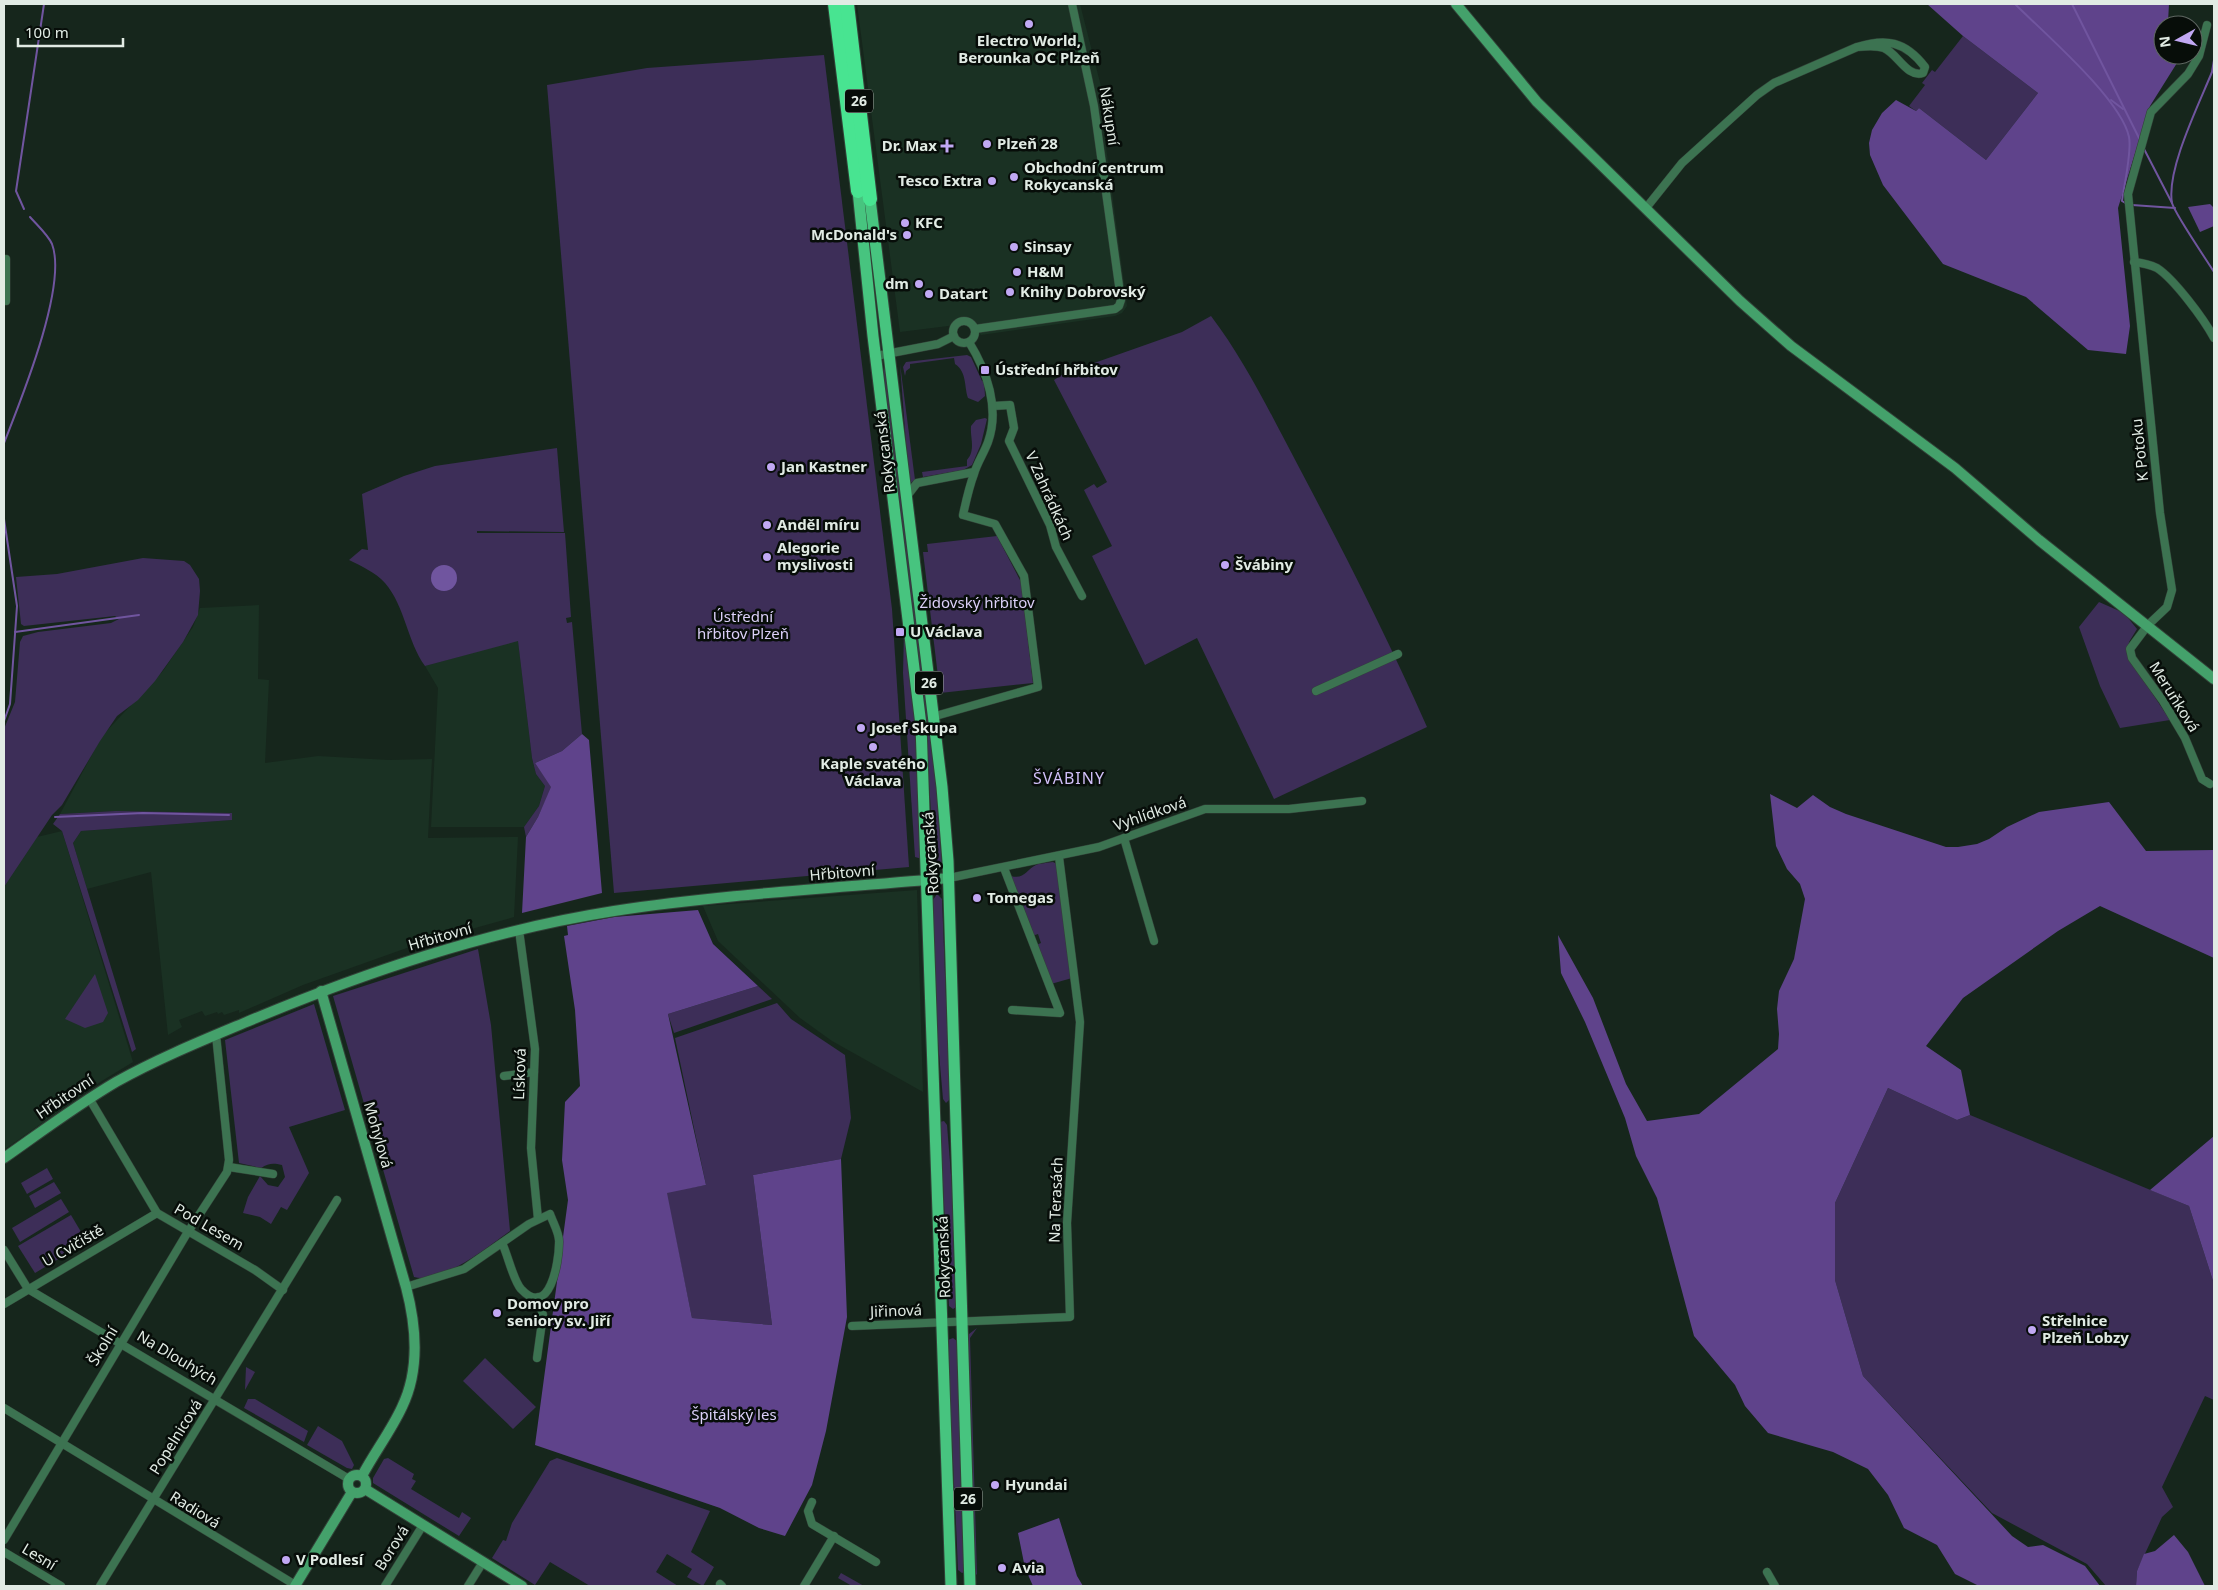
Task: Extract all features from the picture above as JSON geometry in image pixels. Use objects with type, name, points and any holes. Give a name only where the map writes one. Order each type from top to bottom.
[{"type":"highway","name":"Rokycanská","points":[[835,4],[858,191]]},
{"type":"highway","name":"Rokycanská","points":[[847,4],[870,199]]},
{"type":"main road","name":"Rokycanská","points":[[858,191],[876,356],[919,696],[928,880],[951,1586]]},
{"type":"main road","name":"Rokycanská","points":[[870,199],[942,787],[949,878],[970,1586]]},
{"type":"street","name":"Nákupní","points":[[975,329],[1115,309],[1119,306],[1121,300],[1094,106],[1072,4]]},
{"type":"street","points":[[1456,4],[1532,97],[1740,301],[1791,346],[1955,468],[2039,540],[2214,679]]},
{"type":"street","name":"K Potoku","points":[[2148,626],[2167,607],[2172,590],[2160,513],[2128,194],[2152,112],[2188,74],[2200,56],[2207,25]]},
{"type":"street","points":[[1646,208],[1682,163],[1757,95],[1774,83],[1857,47],[1881,41],[1895,42],[1925,67],[1925,75],[1911,72],[1894,54],[1884,48],[1857,47]]},
{"type":"street","points":[[6,259],[6,301]]},
{"type":"street","points":[[2134,262],[2146,263],[2158,269],[2179,290],[2208,326],[2214,338]]},
{"type":"street","points":[[965,321],[975,329],[974,337],[969,342],[960,343],[954,336],[956,325],[965,321]]},
{"type":"street","points":[[876,356],[938,344],[954,336]]},
{"type":"street","points":[[940,715],[1038,687],[1024,576],[994,524],[963,515],[974,472],[989,441],[993,406],[987,380],[969,342]]},
{"type":"street","name":"V Zahrádkách","points":[[993,406],[1010,405],[1014,428],[1009,441],[1050,525],[1056,547],[1082,596]]},
{"type":"street","points":[[907,496],[917,483],[974,472]]},
{"type":"street","name":"Meruňková","points":[[2148,626],[2130,649],[2132,658],[2163,701],[2185,738],[2202,779],[2210,784]]},
{"type":"street","points":[[1316,691],[1398,654]]},
{"type":"street","name":"Vyhlídková","points":[[949,878],[1059,857],[1099,847],[1205,809],[1289,809],[1362,801]]},
{"type":"street","points":[[1124,838],[1154,941]]},
{"type":"street","name":"Na Terasách","points":[[962,1322],[1070,1317],[1067,1223],[1080,1022],[1059,857]]},
{"type":"street","points":[[1004,868],[1060,1013],[1012,1010]]},
{"type":"street","name":"Hřbitovní","points":[[4,1158],[89,1098],[140,1069],[321,991],[424,956],[519,930],[652,906],[949,878]]},
{"type":"street","name":"Lísková","points":[[519,930],[534,1028],[531,1148],[538,1219]]},
{"type":"street","name":"Mohylová","points":[[321,991],[406,1287],[414,1331],[411,1378],[402,1407],[362,1476]]},
{"type":"street","points":[[216,1035],[229,1167],[273,1174]]},
{"type":"street","points":[[504,1076],[534,1072]]},
{"type":"street","name":"Pod Lesem","points":[[89,1098],[157,1213],[283,1290]]},
{"type":"street","name":"Školní","points":[[4,1540],[121,1343],[229,1167]]},
{"type":"street","name":"Popelnicová","points":[[100,1586],[216,1400],[337,1200]]},
{"type":"street","name":"U Cvičiště","points":[[4,1304],[157,1213]]},
{"type":"street","points":[[406,1287],[464,1269],[502,1243],[538,1219],[550,1214],[559,1244],[552,1285],[548,1292],[538,1297],[531,1296],[519,1287],[502,1243]]},
{"type":"street","name":"Na Dlouhých","points":[[4,1250],[28,1289],[349,1479]]},
{"type":"street","points":[[537,1358],[543,1315],[538,1297]]},
{"type":"street","name":"Jiřinová","points":[[852,1326],[962,1322]]},
{"type":"street","name":"Radiová","points":[[4,1408],[295,1586]]},
{"type":"street","points":[[356,1475],[362,1476],[366,1483],[366,1490],[360,1493],[352,1492],[347,1486],[349,1479],[356,1475]]},
{"type":"street","points":[[366,1490],[522,1586]]},
{"type":"street","points":[[295,1586],[352,1492]]},
{"type":"street","points":[[812,1502],[808,1511],[812,1524],[876,1562]]},
{"type":"street","name":"Borová","points":[[385,1586],[423,1525]]},
{"type":"street","points":[[807,1585],[834,1536]]},
{"type":"street","name":"Lesní","points":[[4,1552],[61,1586]]},
{"type":"street","points":[[468,1586],[483,1562]]},
{"type":"street","points":[[1768,1572],[1775,1586]]},
{"type":"shaded area","points":[[857,4],[1080,4],[1106,106],[1101,109],[1127,306],[1122,313],[1115,316],[981,335],[971,324],[966,322],[900,332]]},
{"type":"shaded area","points":[[444,565],[453,569],[457,578],[453,587],[444,591],[435,587],[431,578],[435,569]]},
{"type":"shaded area","points":[[259,605],[258,679],[269,680],[265,763],[318,756],[389,760],[432,759],[428,838],[518,837],[514,917],[418,944],[303,985],[239,1013],[239,1010],[224,1015],[222,1012],[218,1014],[217,1012],[205,1016],[202,1011],[179,1020],[182,1027],[168,1035],[151,872],[87,889],[73,843],[81,831],[231,820],[232,813],[116,811],[60,814],[102,736],[163,671],[193,627],[200,608]]},
{"type":"shaded area","points":[[518,640],[532,758],[536,774],[545,786],[539,806],[524,827],[431,827],[438,688],[425,666]]},
{"type":"shaded area","points":[[62,831],[133,1062],[100,1082],[4,1150],[4,887],[37,837]]},
{"type":"shaded area","points":[[917,890],[923,1092],[832,1041],[800,1018],[718,941],[703,906]]},
{"type":"green space","points":[[1927,4],[2169,4],[2168,15],[2153,15],[2153,65],[2176,65],[2150,106],[2118,208],[2130,326],[2126,354],[2088,350],[2026,297],[1943,264],[1883,185],[1870,155],[1869,143],[1872,130],[1882,113],[1896,100],[1916,111],[1919,108],[1986,160],[2038,93],[1963,36]]},
{"type":"green space","points":[[1963,36],[2038,93],[1986,160],[1919,108],[1916,111],[1909,106],[1925,85],[1922,83],[1932,70],[1935,72]]},
{"type":"green space","name":"Ústřední hřbitov Plzeň","points":[[824,55],[892,609],[909,867],[614,893],[547,85],[647,68]]},
{"type":"green space","points":[[2210,204],[2214,208],[2214,226],[2200,232],[2188,207]]},
{"type":"green space","points":[[1211,316],[1248,373],[1318,504],[1351,567],[1427,727],[1274,799],[1197,638],[1145,665],[1092,556],[1112,546],[1084,490],[1094,484],[1097,488],[1107,482],[1054,380],[1063,374],[1182,332]]},
{"type":"green space","points":[[967,355],[971,357],[982,381],[984,381],[985,396],[978,402],[968,398],[962,371],[955,364],[954,358],[910,364],[910,368],[906,371],[905,376],[903,367],[906,362]]},
{"type":"green space","points":[[900,364],[915,480],[909,484]]},
{"type":"green space","points":[[885,366],[936,782],[942,865],[938,869],[935,867],[923,700],[882,376]]},
{"type":"green space","points":[[987,419],[981,444],[972,465],[963,470],[923,477],[922,472],[967,466],[967,460],[972,448],[971,426],[976,420]]},
{"type":"green space","points":[[557,448],[564,532],[477,531],[477,533],[565,533],[571,617],[566,618],[567,623],[572,622],[582,734],[562,751],[535,763],[552,787],[526,837],[524,827],[539,806],[545,786],[536,774],[532,758],[518,641],[425,666],[414,646],[392,592],[377,576],[349,560],[362,549],[368,550],[362,494],[404,476],[435,466]]},
{"type":"green space","name":"Židovský hřbitov","points":[[997,536],[1021,582],[1033,683],[940,693],[923,552],[928,552],[927,544]]},
{"type":"green space","points":[[143,558],[184,561],[190,565],[199,579],[198,615],[183,642],[155,681],[138,700],[117,716],[62,805],[52,815],[4,887],[4,729],[15,702],[20,642],[23,636],[38,632],[111,623],[119,619],[115,616],[24,626],[21,624],[16,577],[57,574]]},
{"type":"green space","points":[[2099,602],[2124,613],[2137,629],[2129,642],[2128,657],[2170,720],[2120,728],[2100,686],[2079,627]]},
{"type":"green space","points":[[904,632],[908,648],[918,738],[922,859],[915,857],[903,673]]},
{"type":"green space","points":[[582,734],[589,740],[602,893],[522,913],[526,837],[538,817],[551,787],[535,763],[562,751]]},
{"type":"green space","points":[[1770,794],[1797,808],[1813,795],[1830,807],[1846,814],[1946,847],[1977,844],[2039,812],[2109,802],[2146,851],[2214,850],[2214,958],[2100,906],[2058,931],[1963,998],[1926,1046],[1961,1070],[1970,1115],[1957,1120],[1888,1088],[1835,1203],[1835,1280],[1863,1376],[2012,1536],[2028,1547],[2043,1545],[2085,1566],[2100,1586],[1979,1586],[1955,1574],[1937,1545],[1904,1528],[1888,1495],[1868,1469],[1833,1452],[1768,1433],[1745,1406],[1735,1385],[1694,1336],[1657,1198],[1636,1156],[1625,1118],[1585,1022],[1561,973],[1558,935],[1593,998],[1626,1084],[1647,1121],[1699,1114],[1778,1049],[1777,1009],[1779,991],[1794,959],[1805,899],[1800,884],[1787,869],[1776,846]]},
{"type":"green space","points":[[116,811],[232,813],[232,820],[81,831],[73,843],[136,1049],[132,1052],[62,831],[53,824],[60,814]]},
{"type":"green space","points":[[1053,862],[1059,865],[1072,978],[1051,984],[1036,945],[1041,943],[1038,934],[1032,936],[1011,882],[1011,876],[1019,877],[1036,865]]},
{"type":"green space","points":[[937,894],[942,899],[950,1099],[946,1103],[943,1099],[936,1019],[933,900]]},
{"type":"green space","name":"Špitálský les","points":[[698,910],[713,944],[758,986],[668,1014],[706,1185],[667,1193],[692,1318],[772,1325],[753,1175],[841,1159],[847,1317],[826,1431],[812,1485],[785,1536],[759,1528],[720,1508],[535,1445],[568,1200],[562,1160],[565,1102],[580,1086],[575,1010],[564,936],[568,935],[567,926],[614,917]]},
{"type":"green space","points":[[478,949],[491,1025],[510,1231],[478,1254],[451,1270],[425,1278],[414,1277],[333,996]]},
{"type":"green space","points":[[95,974],[108,1013],[103,1022],[85,1028],[65,1019]]},
{"type":"green space","points":[[758,986],[772,999],[674,1033],[668,1014]]},
{"type":"green space","points":[[777,1003],[791,1019],[845,1055],[851,1118],[841,1159],[753,1175],[772,1325],[692,1318],[666,1192],[706,1185],[675,1038]]},
{"type":"green space","points":[[314,1004],[345,1110],[289,1127],[309,1173],[287,1210],[281,1207],[271,1224],[260,1217],[243,1213],[248,1197],[260,1176],[268,1185],[278,1187],[285,1177],[282,1165],[271,1164],[261,1168],[239,1163],[225,1040]]},
{"type":"green space","name":"Střelnice Plzeň Lobzy","points":[[1888,1088],[1957,1120],[1970,1115],[2189,1206],[2214,1284],[2214,1400],[2205,1396],[2162,1487],[2173,1507],[2162,1517],[2137,1571],[2136,1586],[2106,1586],[2087,1564],[1992,1513],[1863,1376],[1835,1280],[1835,1203]]},
{"type":"green space","points":[[944,1121],[947,1125],[953,1200],[956,1307],[953,1309],[949,1306],[940,1122]]},
{"type":"green space","points":[[2214,1136],[2214,1284],[2189,1206],[2150,1190]]},
{"type":"green space","points":[[47,1168],[53,1179],[27,1194],[21,1183]]},
{"type":"green space","points":[[54,1182],[61,1193],[35,1208],[29,1196]]},
{"type":"green space","points":[[61,1199],[69,1212],[20,1242],[12,1228]]},
{"type":"green space","points":[[71,1215],[87,1242],[35,1273],[18,1246]]},
{"type":"green space","points":[[977,1328],[970,1338],[977,1575],[975,1573],[966,1340],[969,1334]]},
{"type":"green space","points":[[953,1338],[957,1341],[964,1572],[962,1573],[958,1570],[949,1369],[948,1340]]},
{"type":"green space","points":[[485,1358],[536,1407],[513,1429],[463,1381]]},
{"type":"green space","points":[[246,1367],[255,1372],[245,1390]]},
{"type":"green space","points":[[248,1399],[255,1399],[308,1431],[304,1442],[244,1408]]},
{"type":"green space","points":[[318,1426],[342,1441],[354,1465],[352,1469],[307,1445]]},
{"type":"green space","points":[[388,1458],[414,1474],[412,1479],[416,1481],[411,1489],[459,1518],[462,1512],[471,1518],[459,1536],[373,1483],[373,1478],[384,1459]]},
{"type":"green space","points":[[557,1458],[710,1511],[691,1552],[714,1567],[703,1586],[687,1577],[692,1569],[667,1554],[656,1572],[678,1586],[590,1586],[550,1562],[535,1585],[492,1558],[503,1540],[506,1541],[512,1523],[550,1461]]},
{"type":"green space","points":[[1059,1518],[1077,1576],[1083,1586],[1033,1586],[1025,1568],[1018,1533]]},
{"type":"green space","points":[[2174,1535],[2188,1552],[2205,1586],[2136,1586],[2137,1571],[2144,1554],[2155,1551]]},
{"type":"green space","points":[[841,1573],[864,1586],[852,1586],[838,1578]]},
{"type":"waterway","points":[[24,209],[16,191],[44,4]]},
{"type":"waterway","points":[[2015,4],[2080,67],[2112,104],[2123,122],[2130,143],[2122,201],[2127,204]]},
{"type":"waterway","points":[[2072,4],[2140,140]]},
{"type":"waterway","points":[[2214,60],[2212,72],[2185,137],[2171,189],[2174,209],[2214,272]]},
{"type":"waterway","points":[[2111,100],[2123,109]]},
{"type":"waterway","points":[[2143,147],[2172,203]]},
{"type":"waterway","points":[[2132,205],[2175,208]]},
{"type":"waterway","points":[[4,443],[40,344],[54,287],[55,263],[52,244],[30,217]]},
{"type":"waterway","points":[[4,519],[17,606],[10,704],[4,721]]},
{"type":"waterway","points":[[15,632],[139,615]]},
{"type":"waterway","points":[[55,817],[143,813],[229,815]]},
{"type":"place","name":"Electro World, Berounka OC Plzeň","points":[[1029,24]]},
{"type":"place","name":"Plzeň 28","points":[[987,144]]},
{"type":"place","name":"Dr. Max","points":[[947,146]]},
{"type":"place","name":"Obchodní centrum Rokycanská","points":[[1014,177]]},
{"type":"place","name":"Tesco Extra","points":[[992,181]]},
{"type":"place","name":"KFC","points":[[905,223]]},
{"type":"place","name":"McDonald's","points":[[907,235]]},
{"type":"place","name":"Sinsay","points":[[1014,247]]},
{"type":"place","name":"H&M","points":[[1017,272]]},
{"type":"place","name":"dm","points":[[919,284]]},
{"type":"place","name":"Knihy Dobrovský","points":[[1010,292]]},
{"type":"place","name":"Datart","points":[[929,294]]},
{"type":"place","name":"Ústřední hřbitov","points":[[985,370]]},
{"type":"place","name":"Jan Kastner","points":[[771,467]]},
{"type":"place","name":"Anděl míru","points":[[767,525]]},
{"type":"place","name":"Alegorie myslivosti","points":[[767,557]]},
{"type":"place","name":"Švábiny","points":[[1225,565]]},
{"type":"place","name":"U Václava","points":[[900,632]]},
{"type":"place","name":"Josef Skupa","points":[[861,728]]},
{"type":"place","name":"Kaple svatého Václava","points":[[873,747]]},
{"type":"place","name":"Tomegas","points":[[977,898]]},
{"type":"place","name":"Domov pro seniory sv. Jiří","points":[[497,1313]]},
{"type":"place","name":"Střelnice Plzeň Lobzy","points":[[2032,1330]]},
{"type":"place","name":"Hyundai","points":[[995,1485]]},
{"type":"place","name":"V Podlesí","points":[[286,1560]]},
{"type":"place","name":"Avia","points":[[1002,1568]]},
{"type":"district","name":"ŠVÁBINY","points":[[1069,778]]}]
